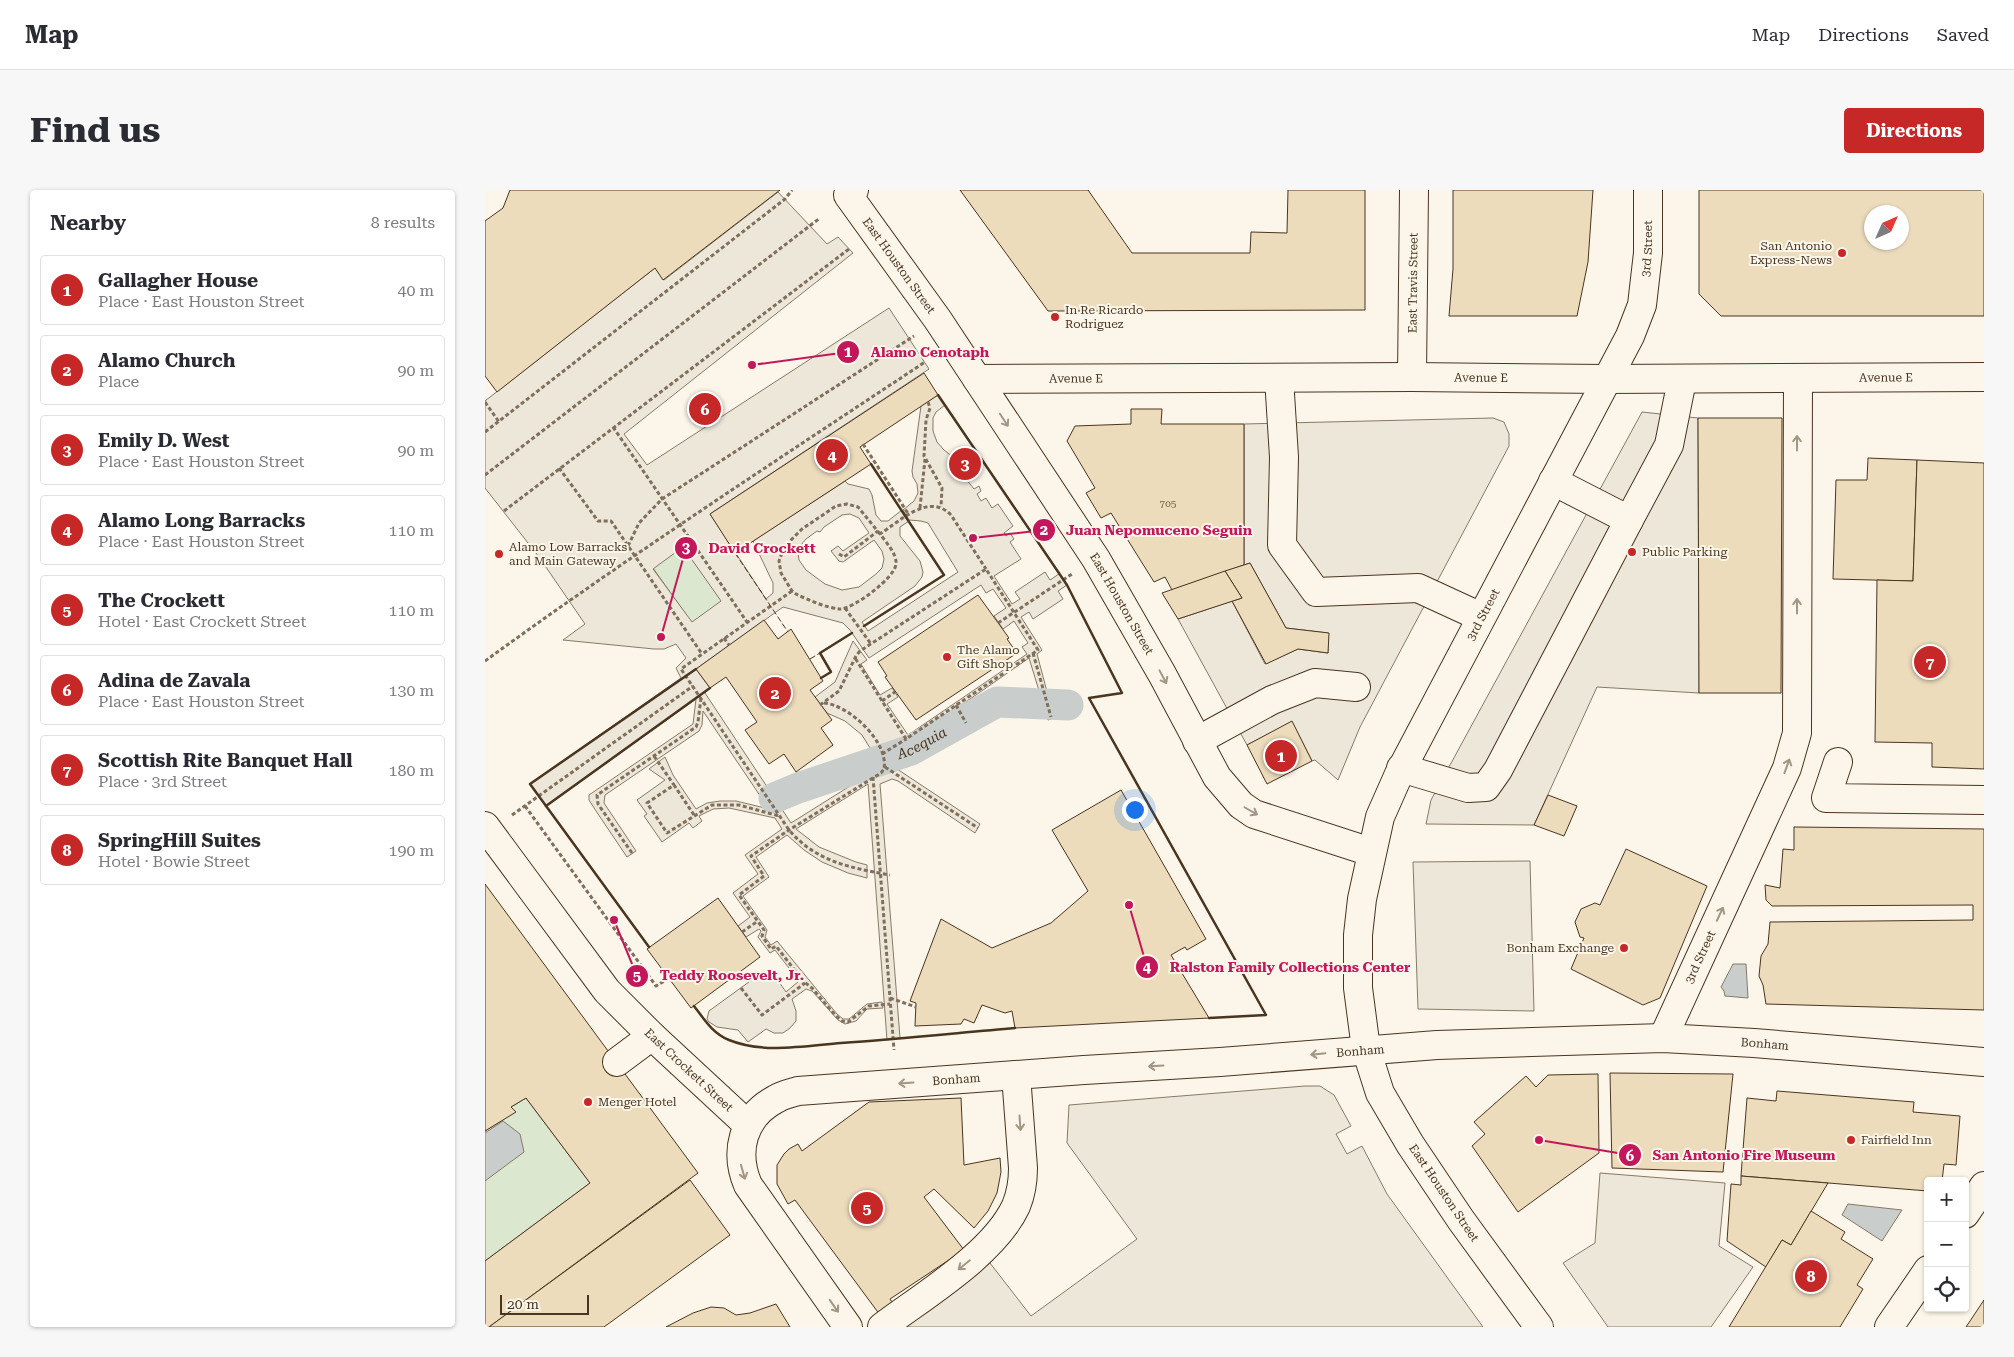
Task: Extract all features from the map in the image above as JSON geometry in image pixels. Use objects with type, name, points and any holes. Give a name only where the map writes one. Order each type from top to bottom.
[{"type":"main road","name":"East Travis Street","points":[[1412,377],[1414,190]]},
{"type":"main road","name":"3rd Street","points":[[1366,1050],[1358,988],[1358,935],[1362,899],[1380,817],[1401,768],[1630,336],[1641,304],[1648,253],[1648,190]]},
{"type":"main road","name":"East Houston Street","points":[[851,192],[1096,559],[1222,784],[1241,805],[1254,814],[1371,852]]},
{"type":"main road","name":"Avenue E","points":[[977,379],[1412,377],[1682,380],[1984,377]]},
{"type":"main road","points":[[1279,378],[1285,457],[1282,544],[1316,592],[1418,588],[1481,617]]},
{"type":"main road","name":"3rd Street","points":[[1663,1038],[1787,768],[1797,733],[1798,378]]},
{"type":"main road","points":[[1401,768],[1467,788],[1486,787],[1498,770],[1669,445],[1682,380]]},
{"type":"main road","points":[[1553,481],[1629,520]]},
{"type":"main road","points":[[1197,741],[1272,700],[1315,683],[1356,687]]},
{"type":"main road","points":[[1838,762],[1826,798],[1984,800]]},
{"type":"main road","name":"East Crockett Street","points":[[487,828],[607,991],[651,1036],[748,1125]]},
{"type":"main road","points":[[617,1062],[651,1036]]},
{"type":"main road","name":"Bonham","points":[[748,1125],[760,1110],[776,1098],[798,1091],[1220,1062],[1446,1044],[1663,1038],[1753,1042],[1984,1062]]},
{"type":"main road","name":"East Houston Street","points":[[1366,1050],[1380,1093],[1410,1144],[1461,1220],[1539,1327]]},
{"type":"main road","points":[[882,1327],[967,1263],[999,1230],[1016,1206],[1023,1168],[1016,1075]]},
{"type":"main road","points":[[748,1125],[741,1148],[741,1169],[748,1186],[848,1327]]},
{"type":"main road","points":[[1889,1327],[1924,1276]]},
{"type":"path","points":[[485,432],[785,200],[792,190]]},
{"type":"path","points":[[485,475],[819,218]]},
{"type":"path","points":[[504,511],[849,249]]},
{"type":"path","points":[[628,546],[639,523],[662,498],[938,320]]},
{"type":"path","points":[[485,661],[570,599],[925,362]]},
{"type":"path","points":[[485,402],[499,422]]},
{"type":"path","points":[[919,508],[922,500],[926,420],[930,408],[928,402]]},
{"type":"path","points":[[613,427],[747,622]]},
{"type":"path","points":[[863,444],[909,514]]},
{"type":"path","points":[[925,459],[942,488],[941,507]]},
{"type":"path","points":[[559,468],[598,521],[611,521],[701,654]]},
{"type":"path","points":[[847,504],[858,507],[879,533],[895,557],[896,566],[894,572],[883,584],[845,608],[835,608],[810,600],[792,591],[781,573],[779,561],[787,544],[802,529],[836,506],[847,504]]},
{"type":"path","points":[[839,554],[844,557],[919,508],[941,507],[951,515],[1038,650],[882,755]]},
{"type":"path","points":[[998,623],[1096,559]]},
{"type":"path","points":[[891,1004],[869,1006],[851,1021],[842,1021],[813,988],[805,983],[776,946],[771,949],[762,936],[764,930],[739,894],[764,876],[751,856],[881,773],[884,765],[882,755],[872,734],[858,720],[836,706],[822,704],[839,691],[855,658],[871,644],[986,569]]},
{"type":"path","points":[[792,591],[681,669],[779,816],[797,839],[822,856],[854,869],[890,875]]},
{"type":"path","points":[[845,608],[871,644]]},
{"type":"path","points":[[724,638],[729,645]]},
{"type":"path","points":[[1033,653],[1051,717]]},
{"type":"path","points":[[855,658],[906,739]]},
{"type":"path","points":[[487,828],[525,806],[693,686]]},
{"type":"path","points":[[882,701],[895,692]]},
{"type":"path","points":[[632,853],[598,804],[596,797],[599,793],[696,727],[701,698]]},
{"type":"path","points":[[956,706],[967,723]]},
{"type":"path","points":[[654,756],[694,815]]},
{"type":"path","points":[[884,765],[978,828]]},
{"type":"path","points":[[873,777],[894,1050]]},
{"type":"path","points":[[674,785],[647,803],[667,833],[708,806],[723,804],[739,805],[779,816]]},
{"type":"path","points":[[525,806],[656,986],[669,978]]},
{"type":"path","points":[[742,932],[758,921]]},
{"type":"path","points":[[741,988],[762,1015],[805,983]]},
{"type":"path","points":[[890,998],[916,1006]]},
{"type":"green space","points":[[683,547],[722,601],[692,623],[653,568]]},
{"type":"green space","points":[[526,1098],[590,1183],[485,1261],[485,1131],[515,1112],[511,1107]]},
{"type":"shaded area","points":[[778,192],[827,244],[838,237],[853,253],[624,434],[647,465],[889,308],[929,369],[710,514],[766,599],[773,593],[773,583],[753,541],[845,481],[848,484],[869,489],[876,515],[881,521],[888,521],[902,510],[909,521],[900,527],[900,536],[920,561],[923,572],[922,577],[915,586],[862,622],[868,631],[958,572],[928,523],[909,520],[903,510],[914,501],[918,493],[912,471],[921,406],[938,395],[945,405],[936,412],[933,418],[933,431],[937,442],[958,461],[962,474],[974,489],[979,486],[981,491],[977,494],[981,501],[986,498],[992,508],[998,504],[1013,526],[1004,533],[1006,536],[1010,533],[1014,539],[1010,542],[1021,559],[994,576],[1012,604],[1020,599],[1015,592],[1045,572],[1050,580],[1059,574],[1067,585],[1058,591],[1063,599],[1033,619],[1029,612],[1021,617],[1042,650],[1037,654],[1054,718],[1048,720],[1029,658],[960,706],[973,726],[967,730],[954,711],[906,743],[910,750],[886,758],[888,763],[980,824],[975,833],[898,781],[892,779],[880,784],[900,1038],[887,1040],[868,784],[796,829],[819,847],[867,865],[867,878],[848,873],[822,862],[787,835],[756,857],[769,877],[743,896],[767,930],[765,937],[771,945],[777,941],[843,1019],[849,1019],[867,1004],[882,1002],[883,1008],[867,1009],[856,1021],[845,1024],[838,1020],[812,991],[806,989],[792,999],[796,1011],[796,1021],[790,1028],[783,1033],[774,1033],[766,1029],[748,1042],[738,1030],[717,1027],[707,1019],[709,1011],[764,971],[770,980],[779,982],[786,992],[799,981],[775,950],[770,953],[758,937],[761,931],[759,929],[746,937],[738,926],[750,917],[733,893],[758,874],[745,855],[782,829],[775,818],[729,808],[713,809],[699,816],[702,821],[693,828],[689,823],[662,842],[644,816],[647,814],[637,800],[665,780],[649,769],[665,757],[673,775],[696,809],[707,803],[736,801],[769,809],[703,711],[702,725],[699,731],[605,795],[604,803],[636,851],[627,857],[589,800],[589,795],[693,724],[696,699],[546,806],[530,784],[681,678],[676,668],[686,658],[676,644],[664,649],[654,649],[563,640],[585,624],[539,557],[485,488],[485,401],[655,268],[664,280]],"holes":[[[850,514],[859,518],[869,533],[843,551],[838,546],[831,551],[839,561],[843,562],[874,540],[882,551],[884,559],[882,568],[859,587],[842,590],[825,584],[806,570],[799,560],[798,553],[800,546],[806,539],[817,531],[820,532],[824,527],[842,515]],[[683,547],[721,601],[692,622],[653,569]],[[981,585],[986,593],[993,589],[1006,608],[994,616],[1003,629],[1014,621],[1028,643],[1022,647],[1027,654],[908,735],[887,704],[898,697],[892,688],[880,695],[861,664],[867,660],[853,641],[835,682],[815,697],[827,713],[845,721],[862,735],[878,761],[865,764],[866,776],[791,823],[705,693],[710,688],[696,669],[783,607],[843,623],[869,658]]]},
{"type":"shaded area","name":"Public Parking","points":[[1642,412],[1698,418],[1699,693],[1597,687],[1534,825],[1426,824],[1431,800]]},
{"type":"shaded area","points":[[1493,418],[1504,422],[1509,434],[1509,446],[1360,727],[1338,780],[1315,760],[1312,761],[1292,722],[1247,745],[1178,619],[1232,601],[1265,664],[1298,649],[1328,653],[1328,633],[1286,628],[1250,563],[1244,565],[1244,424]]},
{"type":"shaded area","points":[[1530,861],[1534,1011],[1418,1009],[1413,862]]},
{"type":"shaded area","points":[[1733,964],[1746,964],[1748,998],[1725,996],[1721,987]]},
{"type":"shaded area","points":[[1320,1086],[1334,1095],[1351,1126],[1336,1134],[1347,1154],[1362,1146],[1387,1194],[1483,1327],[899,1327],[990,1263],[1031,1316],[1137,1239],[1067,1143],[1069,1105]]},
{"type":"shaded area","points":[[503,1121],[520,1134],[524,1152],[485,1181],[485,1133]]},
{"type":"shaded area","points":[[1600,1173],[1725,1183],[1719,1246],[1753,1267],[1711,1327],[1608,1327],[1563,1263],[1595,1243]]},
{"type":"shaded area","points":[[1848,1204],[1902,1210],[1882,1241],[1842,1215]]},
{"type":"building","points":[[510,190],[780,190],[663,280],[655,268],[497,392],[485,376],[485,221],[503,208]]},
{"type":"building","points":[[960,190],[1088,190],[1132,253],[1250,253],[1251,232],[1287,233],[1288,190],[1365,190],[1365,310],[1048,311]]},
{"type":"building","points":[[1453,190],[1593,190],[1588,262],[1577,316],[1449,316],[1453,269]]},
{"type":"building","name":"San Antonio Express-News","points":[[1699,190],[1984,190],[1984,316],[1721,316],[1699,294]]},
{"type":"building","points":[[924,373],[938,395],[860,447],[871,464],[735,553],[710,514]]},
{"type":"building","points":[[1131,409],[1162,409],[1161,424],[1244,424],[1244,565],[1172,590],[1165,577],[1154,582],[1111,513],[1101,518],[1086,493],[1095,488],[1067,441],[1075,426],[1131,424]]},
{"type":"building","points":[[1698,418],[1782,418],[1781,693],[1699,693]]},
{"type":"building","points":[[1868,458],[1917,460],[1913,581],[1833,579],[1836,480],[1867,480]]},
{"type":"building","points":[[1917,460],[1984,463],[1984,769],[1932,767],[1932,743],[1875,742],[1877,580],[1913,581]]},
{"type":"building","points":[[1250,563],[1286,628],[1329,633],[1328,653],[1298,649],[1266,664],[1232,601],[1242,598],[1225,571]]},
{"type":"building","points":[[1225,571],[1242,598],[1178,619],[1162,593]]},
{"type":"building","name":"The Alamo Gift Shop","points":[[978,595],[1009,638],[1007,639],[1017,653],[916,720],[885,677],[887,676],[878,662]]},
{"type":"building","points":[[764,620],[778,639],[791,629],[823,681],[810,690],[832,720],[821,728],[833,745],[796,772],[784,754],[769,764],[745,730],[757,722],[726,677],[710,688],[696,669]]},
{"type":"building","points":[[1292,721],[1312,761],[1267,784],[1247,745]]},
{"type":"building","points":[[1121,790],[1206,939],[1187,950],[1185,947],[1171,955],[1209,1018],[1015,1028],[1012,1011],[1005,1013],[982,1005],[974,1023],[964,1019],[961,1024],[915,1026],[916,1003],[910,1001],[941,919],[992,948],[1051,923],[1088,891],[1052,830]]},
{"type":"building","points":[[1548,795],[1577,806],[1564,836],[1534,825]]},
{"type":"building","points":[[1794,827],[1984,829],[1984,1010],[1766,1004],[1763,985],[1759,976],[1761,956],[1768,944],[1770,922],[1973,920],[1973,905],[1772,906],[1766,900],[1765,885],[1780,888],[1783,849],[1794,850]]},
{"type":"building","points":[[1626,849],[1707,886],[1660,998],[1643,1005],[1571,969],[1584,938],[1580,937],[1575,922],[1581,909],[1595,903],[1600,905]]},
{"type":"building","name":"Menger Hotel","points":[[485,884],[698,1173],[489,1327],[485,1327],[485,1261],[590,1183],[526,1098],[511,1107],[516,1112],[485,1131]]},
{"type":"building","points":[[718,898],[760,957],[691,1008],[647,949]]},
{"type":"building","points":[[1610,1073],[1733,1074],[1723,1172],[1612,1168]]},
{"type":"building","points":[[1598,1074],[1599,1153],[1518,1212],[1472,1146],[1485,1134],[1474,1122],[1526,1076],[1536,1087],[1548,1075]]},
{"type":"building","name":"Fairfield Inn","points":[[1777,1091],[1914,1102],[1913,1112],[1960,1116],[1956,1165],[1944,1164],[1942,1177],[1924,1177],[1924,1191],[1741,1176],[1747,1098],[1776,1101]]},
{"type":"building","points":[[961,1098],[964,1165],[1000,1158],[1001,1172],[997,1193],[988,1211],[974,1228],[934,1189],[924,1197],[964,1250],[890,1299],[894,1305],[880,1315],[795,1200],[788,1204],[777,1184],[777,1165],[789,1149],[798,1144],[802,1151],[869,1102]]},
{"type":"building","points":[[1741,1176],[1828,1183],[1791,1245],[1782,1240],[1766,1267],[1727,1241],[1731,1184],[1741,1185]]},
{"type":"building","points":[[690,1180],[730,1235],[604,1327],[489,1327]]},
{"type":"building","points":[[1811,1211],[1845,1232],[1841,1239],[1873,1259],[1857,1285],[1863,1289],[1840,1327],[1729,1327],[1782,1240],[1791,1245]]},
{"type":"building","points":[[1984,1300],[1984,1327],[1966,1327]]},
{"type":"building","points":[[776,1304],[790,1327],[666,1327],[693,1313],[711,1307],[724,1308],[736,1315],[750,1313]]},
{"type":"waterway","name":"Acequia","points":[[774,798],[798,788],[911,750],[997,702],[1068,705]]},
{"type":"fence","points":[[735,553],[788,632]]},
{"type":"fence","points":[[810,659],[820,653]]},
{"type":"wall","points":[[938,395],[1067,585],[1122,693],[1089,698],[1266,1015],[1209,1018]]},
{"type":"wall","points":[[864,626],[944,575],[871,464]]},
{"type":"wall","points":[[821,678],[831,672],[820,653],[852,633]]},
{"type":"wall","points":[[649,947],[530,784],[696,669]]},
{"type":"wall","points":[[546,806],[710,688]]},
{"type":"wall","points":[[694,1006],[709,1026],[723,1037],[742,1044],[770,1048],[1015,1028]]},
{"type":"place","name":"San Antonio Express-News","points":[[1842,253]]},
{"type":"place","name":"In Re Ricardo Rodriguez","points":[[1055,317]]},
{"type":"place","name":"Alamo Cenotaph","points":[[752,365]]},
{"type":"place","name":"Adina de Zavala","points":[[705,409]]},
{"type":"place","name":"Alamo Long Barracks","points":[[832,455]]},
{"type":"place","name":"Emily D. West","points":[[965,464]]},
{"type":"place","name":"Juan Nepomuceno Seguin","points":[[973,538]]},
{"type":"place","name":"Public Parking","points":[[1632,552]]},
{"type":"place","name":"Alamo Low Barracks and Main Gateway","points":[[499,554]]},
{"type":"place","name":"David Crockett","points":[[661,637]]},
{"type":"place","name":"The Alamo Gift Shop","points":[[947,657]]},
{"type":"place","name":"Scottish Rite Banquet Hall","points":[[1930,662]]},
{"type":"place","name":"Alamo Church","points":[[775,693]]},
{"type":"place","name":"Gallagher House","points":[[1281,756]]},
{"type":"place","name":"Ralston Family Collections Center","points":[[1129,905]]},
{"type":"place","name":"Teddy Roosevelt, Jr.","points":[[614,920]]},
{"type":"place","name":"Bonham Exchange","points":[[1624,948]]},
{"type":"place","name":"Menger Hotel","points":[[588,1102]]},
{"type":"place","name":"San Antonio Fire Museum","points":[[1539,1140]]},
{"type":"place","name":"Fairfield Inn","points":[[1851,1140]]},
{"type":"place","name":"The Crockett","points":[[867,1208]]},
{"type":"place","name":"SpringHill Suites","points":[[1811,1276]]}]
